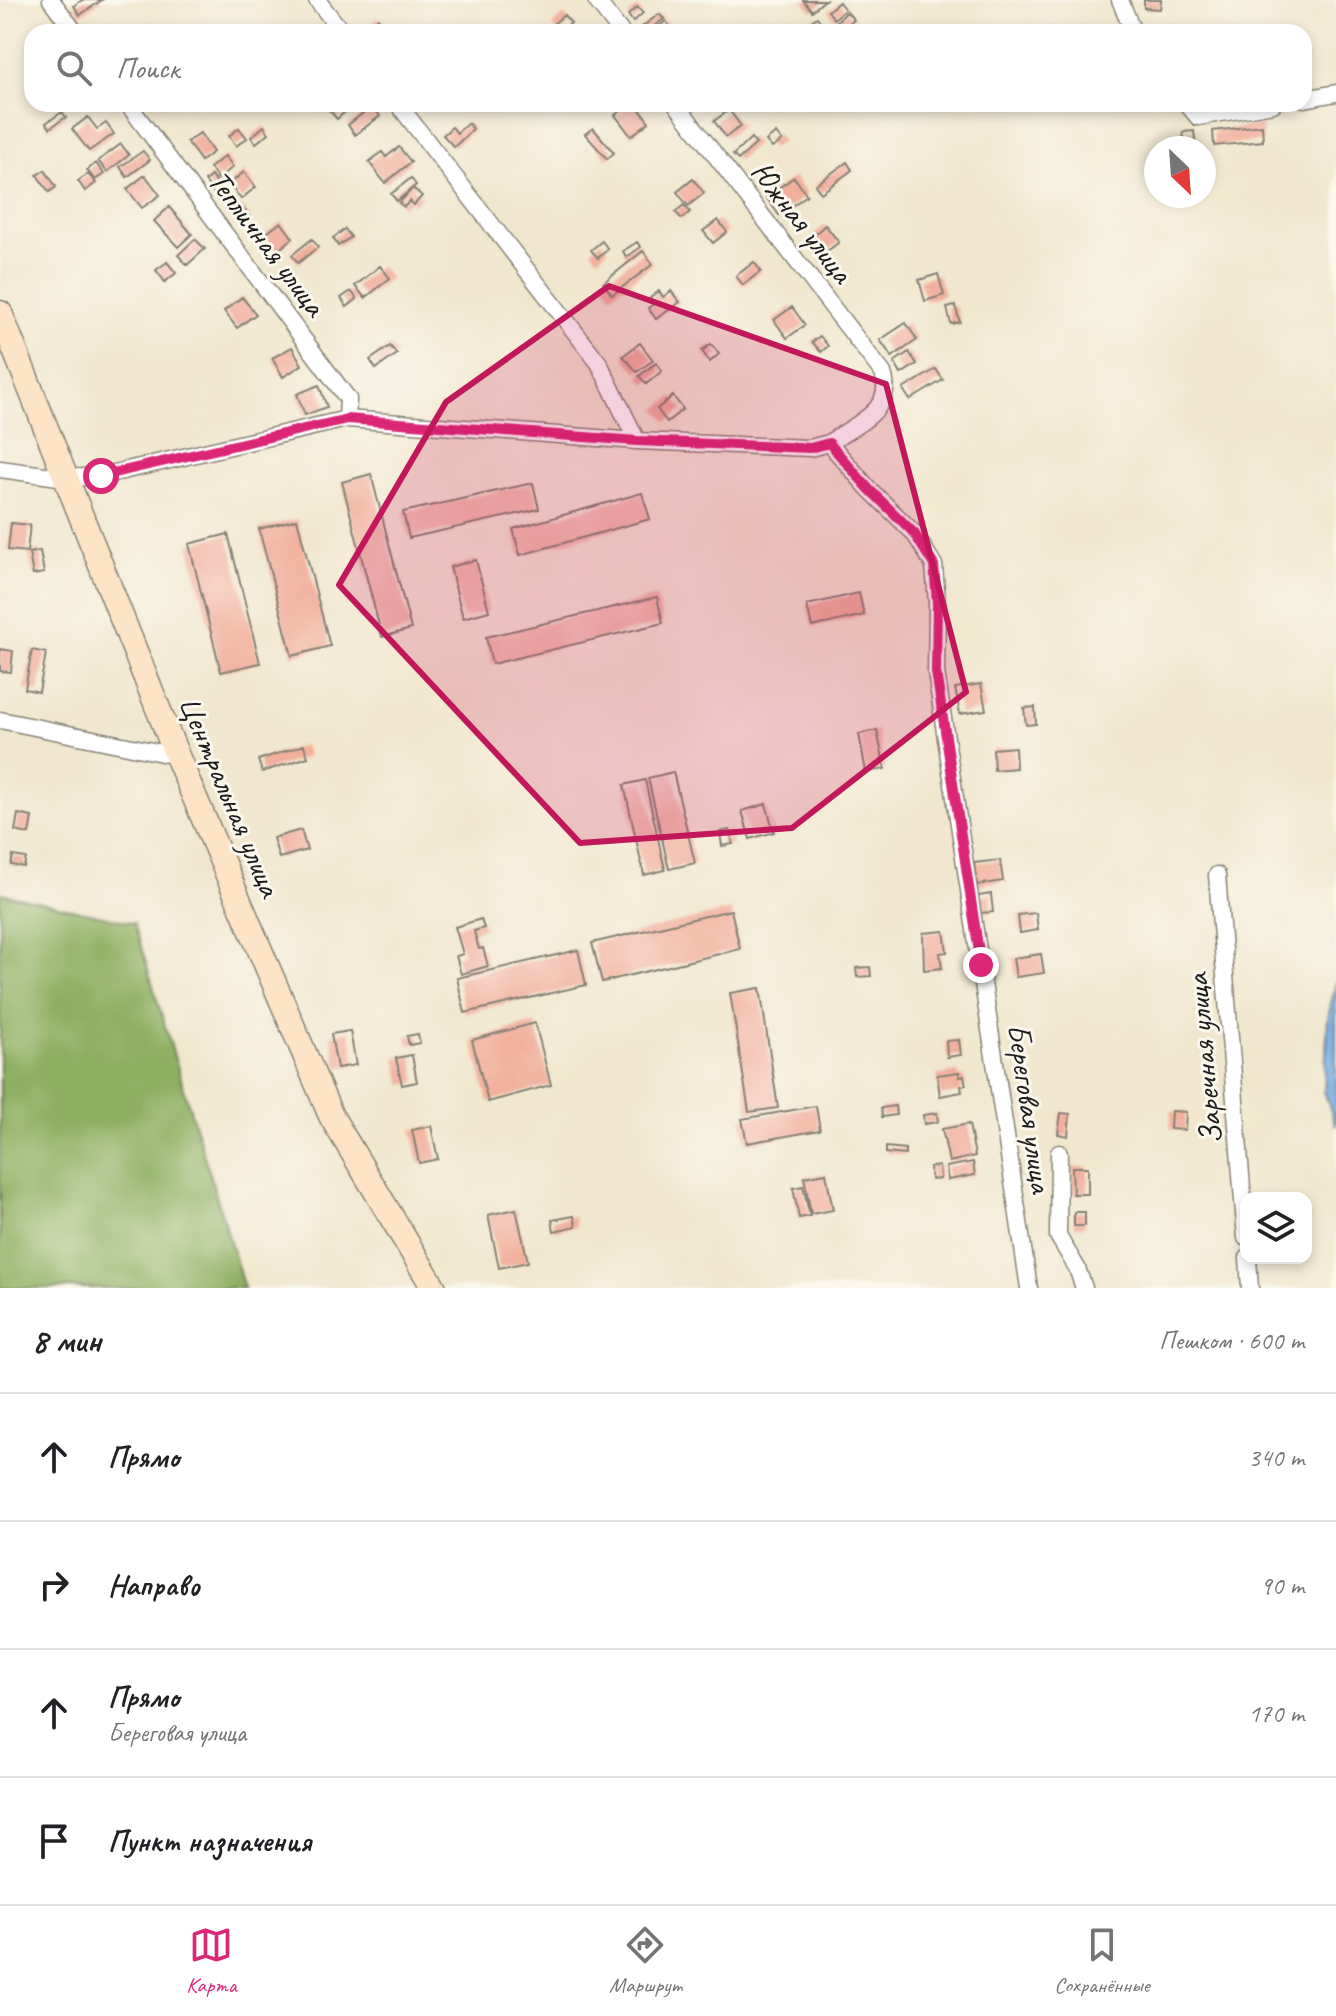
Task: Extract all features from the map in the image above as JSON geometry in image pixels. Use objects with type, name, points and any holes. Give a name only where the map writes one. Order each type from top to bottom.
[{"type":"street","points":[[51,0],[69,24]]},
{"type":"street","points":[[317,0],[336,24]]},
{"type":"street","points":[[596,0],[615,24]]},
{"type":"street","points":[[1120,0],[1130,24]]},
{"type":"street","points":[[1312,98],[1336,93]]},
{"type":"street","name":"Тепличная улица","points":[[134,112],[348,399],[347,419]]},
{"type":"street","points":[[404,112],[599,363],[637,441]]},
{"type":"street","name":"Южная улица","points":[[682,112],[883,373],[886,394],[880,408],[829,443]]},
{"type":"street","points":[[1194,112],[1198,117],[1227,112]]},
{"type":"street","name":"Центральная улица","points":[[0,313],[177,756],[331,1116],[434,1288]]},
{"type":"street","points":[[0,469],[66,478],[101,476],[347,419],[637,441],[810,448],[829,443]]},
{"type":"street","name":"Береговая улица","points":[[829,443],[869,489],[914,533],[934,565],[936,672],[1029,1288]]},
{"type":"street","points":[[0,720],[177,756]]},
{"type":"street","name":"Заречная улица","points":[[1217,875],[1242,1192]]},
{"type":"street","points":[[1059,1153],[1058,1236],[1077,1268],[1084,1288]]},
{"type":"street","points":[[1248,1264],[1250,1288]]},
{"type":"highlighted area","points":[[609,286],[886,384],[966,692],[792,828],[580,843],[339,585],[446,402]]},
{"type":"green space","points":[[0,893],[134,923],[244,1288],[0,1288]]},
{"type":"water","points":[[1336,981],[1336,1126],[1324,1091],[1328,1018]]},
{"type":"building","points":[[82,0],[102,0],[80,15],[74,6]]},
{"type":"building","points":[[803,0],[825,0],[812,11]]},
{"type":"building","points":[[1144,0],[1161,0],[1160,9],[1144,8]]},
{"type":"building","points":[[839,2],[845,10],[834,19],[828,11]]},
{"type":"building","points":[[637,7],[643,13],[633,22],[628,15]]},
{"type":"building","points":[[847,12],[854,20],[849,24],[837,21]]},
{"type":"building","points":[[659,14],[664,19],[657,24],[646,24]]},
{"type":"building","points":[[564,15],[571,23],[570,24],[553,24]]},
{"type":"building","points":[[817,17],[822,24],[807,24]]},
{"type":"building","points":[[62,112],[66,117],[50,128],[46,123]]},
{"type":"building","points":[[331,112],[345,112],[337,119]]},
{"type":"building","points":[[364,112],[377,112],[380,116],[355,135],[348,125]]},
{"type":"building","points":[[619,112],[642,112],[649,122],[631,136],[615,115]]},
{"type":"building","points":[[730,112],[741,126],[726,137],[714,121]]},
{"type":"building","points":[[88,117],[97,129],[106,123],[114,134],[89,151],[72,129]]},
{"type":"building","points":[[468,123],[473,129],[454,147],[443,135],[452,127],[457,133]]},
{"type":"building","points":[[1262,125],[1263,141],[1216,146],[1213,131]]},
{"type":"building","points":[[264,126],[269,133],[256,143],[251,137]]},
{"type":"building","points":[[239,128],[247,138],[236,146],[229,136]]},
{"type":"building","points":[[593,128],[614,153],[607,159],[585,134]]},
{"type":"building","points":[[1194,131],[1195,136],[1184,136],[1183,132]]},
{"type":"building","points":[[200,133],[213,152],[201,161],[187,142]]},
{"type":"building","points":[[776,133],[782,141],[772,148],[766,141]]},
{"type":"building","points":[[751,138],[756,144],[738,160],[733,155]]},
{"type":"building","points":[[121,144],[129,155],[107,172],[98,161]]},
{"type":"building","points":[[399,147],[411,162],[385,183],[369,162],[382,152],[386,157]]},
{"type":"building","points":[[143,151],[150,160],[127,177],[120,167]]},
{"type":"building","points":[[225,156],[233,167],[218,179],[210,168]]},
{"type":"building","points":[[847,162],[852,170],[821,193],[815,185]]},
{"type":"building","points":[[96,163],[104,174],[95,180],[87,170]]},
{"type":"building","points":[[45,170],[56,187],[49,192],[37,175]]},
{"type":"building","points":[[244,172],[256,187],[241,199],[229,184]]},
{"type":"building","points":[[88,174],[96,183],[85,191],[78,181]]},
{"type":"building","points":[[145,175],[160,195],[142,208],[127,189]]},
{"type":"building","points":[[211,176],[220,187],[213,192],[205,181]]},
{"type":"building","points":[[794,177],[807,195],[779,215],[766,197]]},
{"type":"building","points":[[411,178],[416,185],[397,201],[391,194]]},
{"type":"building","points":[[693,179],[704,193],[688,206],[677,192]]},
{"type":"building","points":[[413,188],[422,196],[414,205],[410,201],[404,207],[399,203]]},
{"type":"building","points":[[684,205],[690,212],[682,219],[675,212]]},
{"type":"building","points":[[169,207],[192,234],[178,247],[154,221]]},
{"type":"building","points":[[242,207],[250,217],[240,224],[233,214]]},
{"type":"building","points":[[718,220],[727,232],[713,243],[703,231]]},
{"type":"building","points":[[281,222],[293,238],[276,252],[263,236]]},
{"type":"building","points":[[825,225],[839,242],[825,253],[812,237]]},
{"type":"building","points":[[345,229],[351,237],[338,246],[333,238]]},
{"type":"building","points":[[195,239],[205,249],[187,265],[178,255]]},
{"type":"building","points":[[312,239],[318,247],[298,263],[292,255]]},
{"type":"building","points":[[602,241],[608,249],[598,258],[591,250]]},
{"type":"building","points":[[637,242],[641,247],[626,257],[623,251]]},
{"type":"building","points":[[643,251],[653,264],[612,295],[603,283]]},
{"type":"building","points":[[167,262],[176,273],[165,282],[156,270]]},
{"type":"building","points":[[754,262],[761,271],[743,285],[736,276]]},
{"type":"building","points":[[380,266],[390,278],[365,298],[355,286]]},
{"type":"building","points":[[938,274],[944,295],[925,301],[919,280]]},
{"type":"building","points":[[351,291],[357,299],[347,307],[341,298]]},
{"type":"building","points":[[659,291],[663,297],[671,291],[680,302],[656,319],[648,308],[655,303],[650,298]]},
{"type":"building","points":[[242,297],[256,314],[237,328],[224,311]]},
{"type":"building","points":[[955,306],[960,322],[951,324],[947,308]]},
{"type":"building","points":[[792,307],[805,325],[787,338],[774,320]]},
{"type":"building","points":[[906,323],[917,340],[892,357],[880,340]]},
{"type":"building","points":[[820,336],[828,346],[821,352],[812,342]]},
{"type":"building","points":[[640,343],[653,360],[637,372],[623,356]]},
{"type":"building","points":[[711,344],[719,354],[710,362],[702,351]]},
{"type":"building","points":[[390,346],[397,354],[376,369],[370,360]]},
{"type":"building","points":[[292,347],[302,365],[283,377],[272,358]]},
{"type":"building","points":[[909,352],[917,364],[901,374],[894,362]]},
{"type":"building","points":[[656,363],[662,371],[646,384],[639,376]]},
{"type":"building","points":[[936,369],[943,380],[910,400],[903,389]]},
{"type":"building","points":[[319,385],[327,407],[305,415],[297,394]]},
{"type":"building","points":[[673,396],[683,409],[667,422],[657,409]]},
{"type":"building","points":[[371,474],[411,629],[382,637],[342,482]]},
{"type":"building","points":[[533,483],[539,509],[409,538],[403,512]]},
{"type":"building","points":[[642,493],[650,519],[520,555],[513,529]]},
{"type":"building","points":[[297,519],[330,646],[292,656],[259,529]]},
{"type":"building","points":[[11,523],[30,525],[27,552],[8,550]]},
{"type":"building","points":[[228,534],[260,663],[221,672],[189,544]]},
{"type":"building","points":[[40,551],[44,573],[33,575],[29,553]]},
{"type":"building","points":[[476,560],[489,611],[463,618],[450,567]]},
{"type":"building","points":[[859,593],[864,615],[812,627],[807,605]]},
{"type":"building","points":[[657,597],[663,623],[492,664],[486,637]]},
{"type":"building","points":[[0,649],[13,651],[11,672],[0,671]]},
{"type":"building","points":[[32,650],[46,653],[39,692],[25,689]]},
{"type":"building","points":[[981,684],[986,710],[960,714],[955,688]]},
{"type":"building","points":[[1035,707],[1036,724],[1026,725],[1024,708]]},
{"type":"building","points":[[877,730],[885,769],[866,772],[859,734]]},
{"type":"building","points":[[304,745],[308,757],[262,772],[258,760]]},
{"type":"building","points":[[1015,747],[1016,768],[994,770],[993,749]]},
{"type":"building","points":[[673,772],[695,863],[669,869],[648,778]]},
{"type":"building","points":[[645,780],[665,870],[644,875],[624,785]]},
{"type":"building","points":[[766,804],[774,832],[750,839],[742,811]]},
{"type":"building","points":[[18,814],[32,817],[29,834],[15,831]]},
{"type":"building","points":[[301,830],[307,850],[279,858],[273,838]]},
{"type":"building","points":[[730,830],[733,844],[722,846],[720,832]]},
{"type":"building","points":[[13,856],[26,858],[24,867],[11,865]]},
{"type":"building","points":[[1000,860],[1003,881],[977,885],[974,863]]},
{"type":"building","points":[[991,894],[993,912],[980,913],[978,896]]},
{"type":"building","points":[[731,910],[740,949],[602,982],[592,943]]},
{"type":"building","points":[[1036,913],[1038,930],[1020,933],[1018,915]]},
{"type":"building","points":[[481,919],[484,928],[474,931],[488,966],[461,974],[456,956],[463,954],[455,927]]},
{"type":"building","points":[[944,931],[947,952],[940,953],[942,968],[924,970],[923,933]]},
{"type":"building","points":[[578,950],[586,985],[465,1013],[457,978]]},
{"type":"building","points":[[1041,954],[1044,973],[1016,977],[1013,958]]},
{"type":"building","points":[[870,967],[871,976],[857,977],[856,968]]},
{"type":"building","points":[[760,988],[778,1108],[749,1112],[730,993]]},
{"type":"building","points":[[535,1023],[551,1085],[488,1102],[472,1040]]},
{"type":"building","points":[[350,1031],[356,1065],[337,1068],[331,1034]]},
{"type":"building","points":[[418,1034],[420,1043],[409,1045],[407,1036]]},
{"type":"building","points":[[959,1040],[961,1055],[947,1057],[946,1041]]},
{"type":"building","points":[[412,1055],[417,1082],[402,1085],[396,1058]]},
{"type":"building","points":[[959,1072],[959,1077],[964,1076],[966,1085],[961,1086],[962,1092],[940,1096],[937,1075]]},
{"type":"building","points":[[816,1106],[820,1130],[747,1143],[742,1119]]},
{"type":"building","points":[[895,1106],[896,1115],[882,1117],[881,1108]]},
{"type":"building","points":[[1171,1111],[1186,1112],[1185,1130],[1170,1129]]},
{"type":"building","points":[[937,1113],[938,1122],[924,1124],[923,1115]]},
{"type":"building","points":[[1061,1113],[1070,1114],[1068,1136],[1058,1134]]},
{"type":"building","points":[[969,1124],[975,1156],[949,1162],[942,1129]]},
{"type":"building","points":[[431,1126],[438,1159],[419,1163],[412,1130]]},
{"type":"building","points":[[886,1147],[905,1149],[905,1155],[886,1153]]},
{"type":"building","points":[[973,1162],[975,1175],[948,1180],[946,1167]]},
{"type":"building","points":[[939,1166],[940,1179],[931,1180],[930,1167]]},
{"type":"building","points":[[1072,1167],[1088,1167],[1088,1194],[1073,1194]]},
{"type":"building","points":[[826,1173],[833,1210],[811,1214],[804,1177]]},
{"type":"building","points":[[803,1186],[810,1216],[799,1218],[793,1188]]},
{"type":"building","points":[[516,1209],[528,1262],[499,1268],[488,1215]]},
{"type":"building","points":[[1074,1212],[1085,1212],[1085,1226],[1074,1226]]},
{"type":"building","points":[[574,1216],[576,1226],[554,1231],[552,1220]]},
{"type":"route","points":[[101,476],[347,419],[637,441],[810,448],[829,443],[869,489],[914,533],[934,565],[936,672],[981,965]]}]
